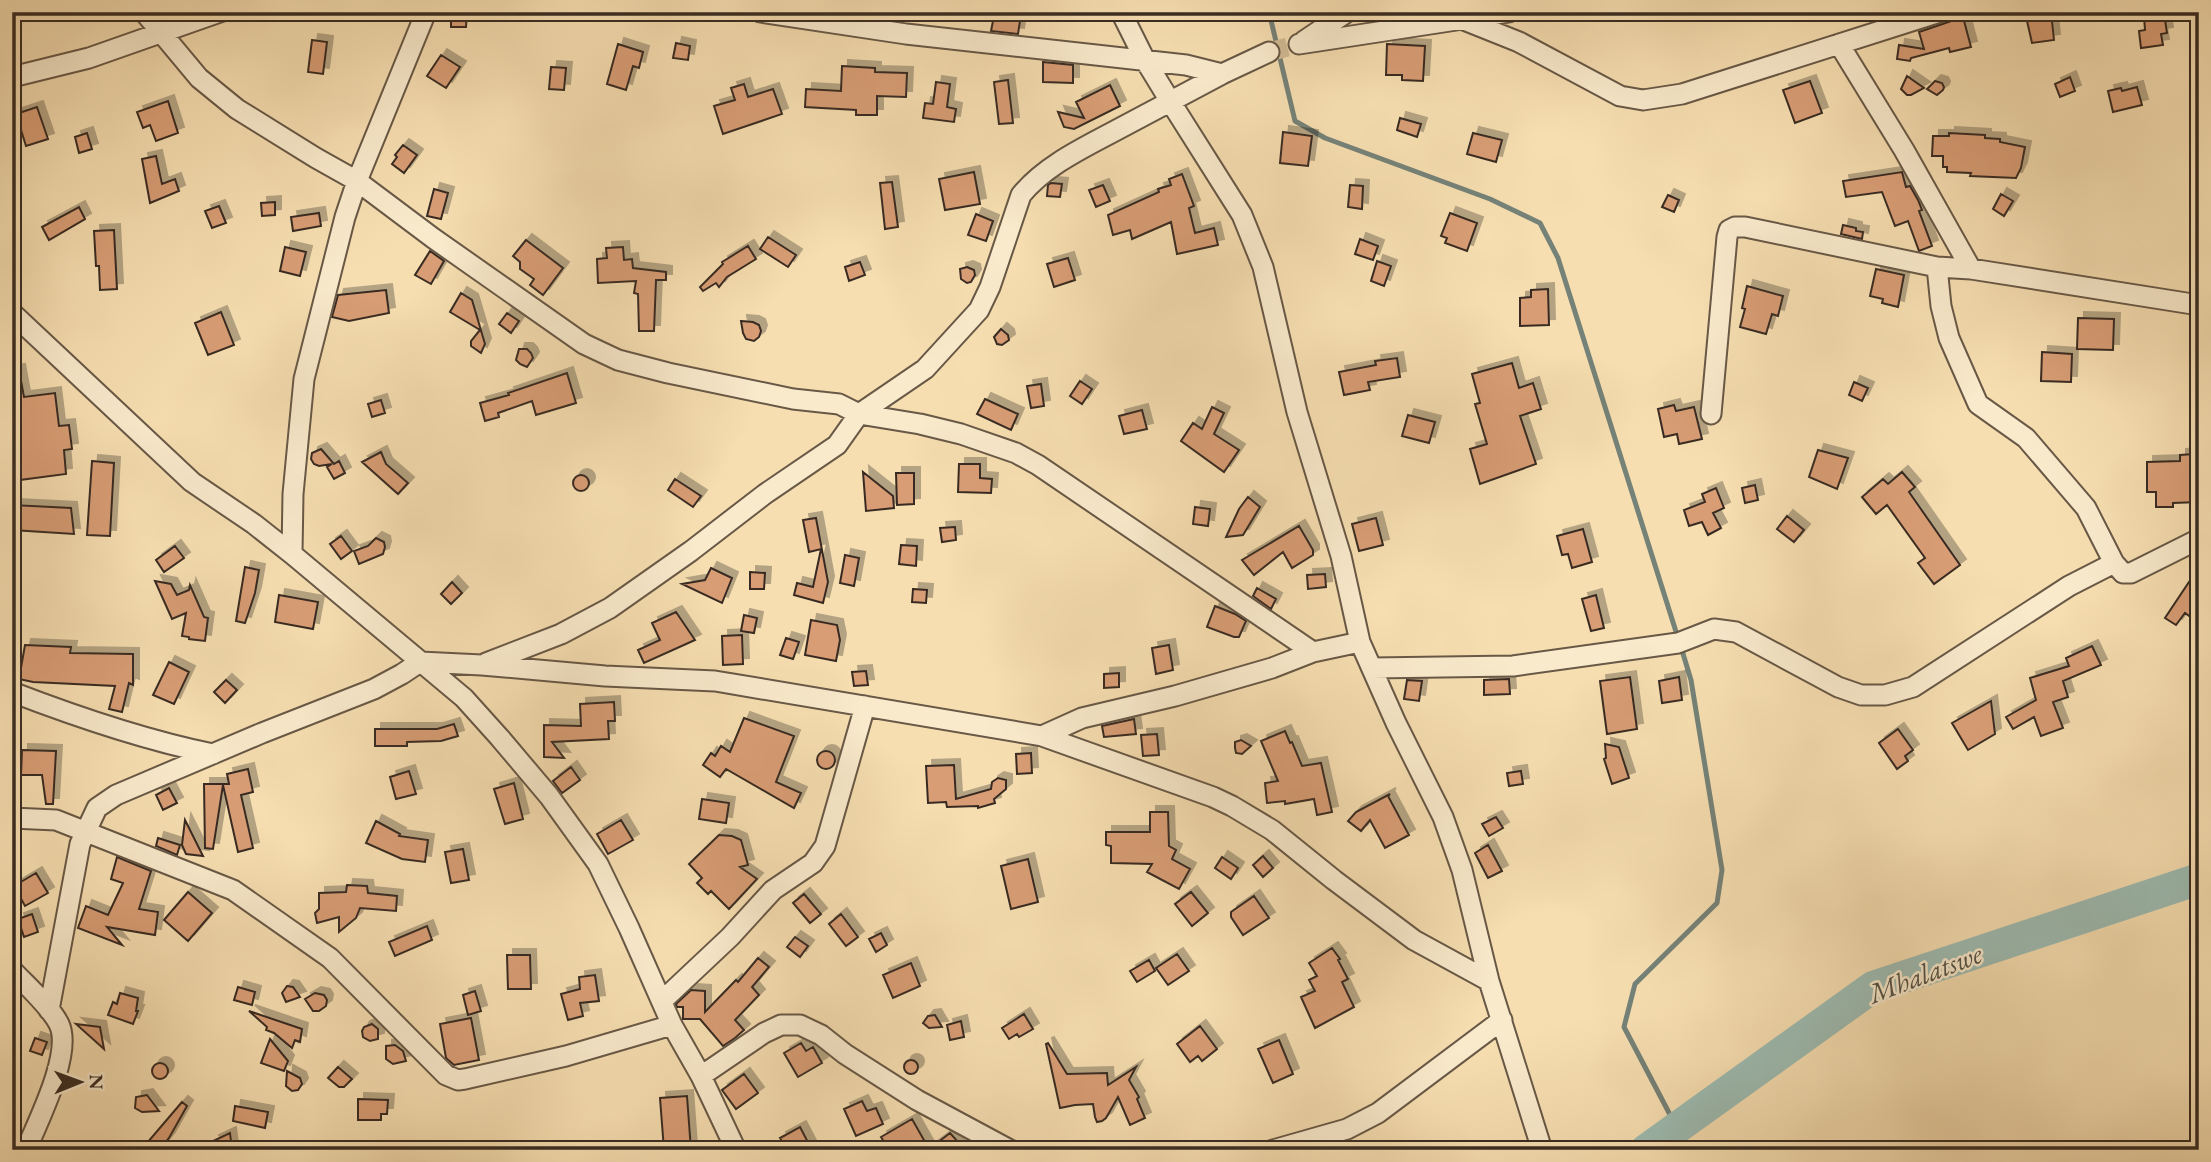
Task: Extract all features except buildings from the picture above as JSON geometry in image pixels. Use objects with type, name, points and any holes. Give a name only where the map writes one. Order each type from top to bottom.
[{"type":"street","points":[[144,12],[199,78],[237,109],[357,181],[584,344],[618,360],[668,373],[793,399],[839,404],[859,414],[961,434],[1016,453],[1313,652]]},
{"type":"street","points":[[12,77],[89,58],[220,12]]},
{"type":"street","points":[[292,554],[293,494],[304,379],[345,217],[426,12]]},
{"type":"street","points":[[760,12],[906,34],[1186,65],[1222,74]]},
{"type":"street","points":[[1121,12],[1170,101],[1242,215],[1259,257],[1297,412],[1341,556],[1360,642],[1396,723],[1443,817],[1462,870],[1489,981],[1542,1150]]},
{"type":"street","points":[[1347,12],[1299,44],[1450,18],[1509,12]]},
{"type":"street","points":[[1450,18],[1519,42],[1620,96],[1643,100],[1682,94],[1940,12]]},
{"type":"street","points":[[1839,44],[1904,150],[1971,269]]},
{"type":"street","points":[[482,665],[561,634],[610,608],[765,494],[837,445],[859,414],[925,369],[979,310],[990,287],[1021,195],[1031,183],[1071,156],[1170,101],[1269,52]]},
{"type":"street","points":[[1711,414],[1727,237],[1729,230],[1735,227],[1937,267],[1971,269],[2199,305]]},
{"type":"street","points":[[1937,267],[1941,306],[1949,338],[1978,404],[2026,438],[2086,508],[2113,564],[2123,573],[2131,573],[2199,539]]},
{"type":"street","points":[[12,313],[192,482],[254,524],[292,554],[464,698],[491,728],[549,796],[603,875],[672,1025],[701,1076],[736,1150]]},
{"type":"street","points":[[1372,667],[1513,666],[1678,643],[1714,629],[1736,632],[1838,687],[1861,695],[1885,695],[1913,687],[2069,586],[2113,564]]},
{"type":"street","points":[[1042,736],[1082,718],[1199,689],[1272,668],[1313,652],[1360,642]]},
{"type":"street","points":[[49,1010],[79,844],[97,808],[116,795],[374,689],[420,662],[715,681],[1042,736],[1232,806],[1272,830],[1414,940],[1489,981]]},
{"type":"street","points":[[12,692],[68,714],[212,754]]},
{"type":"street","points":[[662,1001],[730,937],[773,890],[813,863],[829,836],[865,706]]},
{"type":"street","points":[[12,818],[56,820],[233,890],[330,958],[446,1075],[453,1078],[466,1079],[566,1056],[672,1025]]},
{"type":"street","points":[[12,970],[60,1025],[63,1041],[55,1083],[26,1150]]},
{"type":"street","points":[[1273,1150],[1347,1129],[1378,1112],[1502,1020]]},
{"type":"street","points":[[701,1076],[764,1033],[781,1025],[800,1025],[821,1035],[845,1054],[918,1100],[1010,1150]]},
{"type":"waterway","points":[[1269,12],[1295,121],[1325,138],[1490,199],[1540,223],[1558,258],[1678,638]]},
{"type":"waterway","points":[[1677,1128],[1624,1027],[1635,984],[1717,903],[1722,870],[1691,680],[1681,647]]},
{"type":"waterway","name":"Mhalatswe","points":[[1646,1150],[1873,987],[2199,879]]},
{"type":"tunnel","points":[[1269,52],[1299,44]]}]
